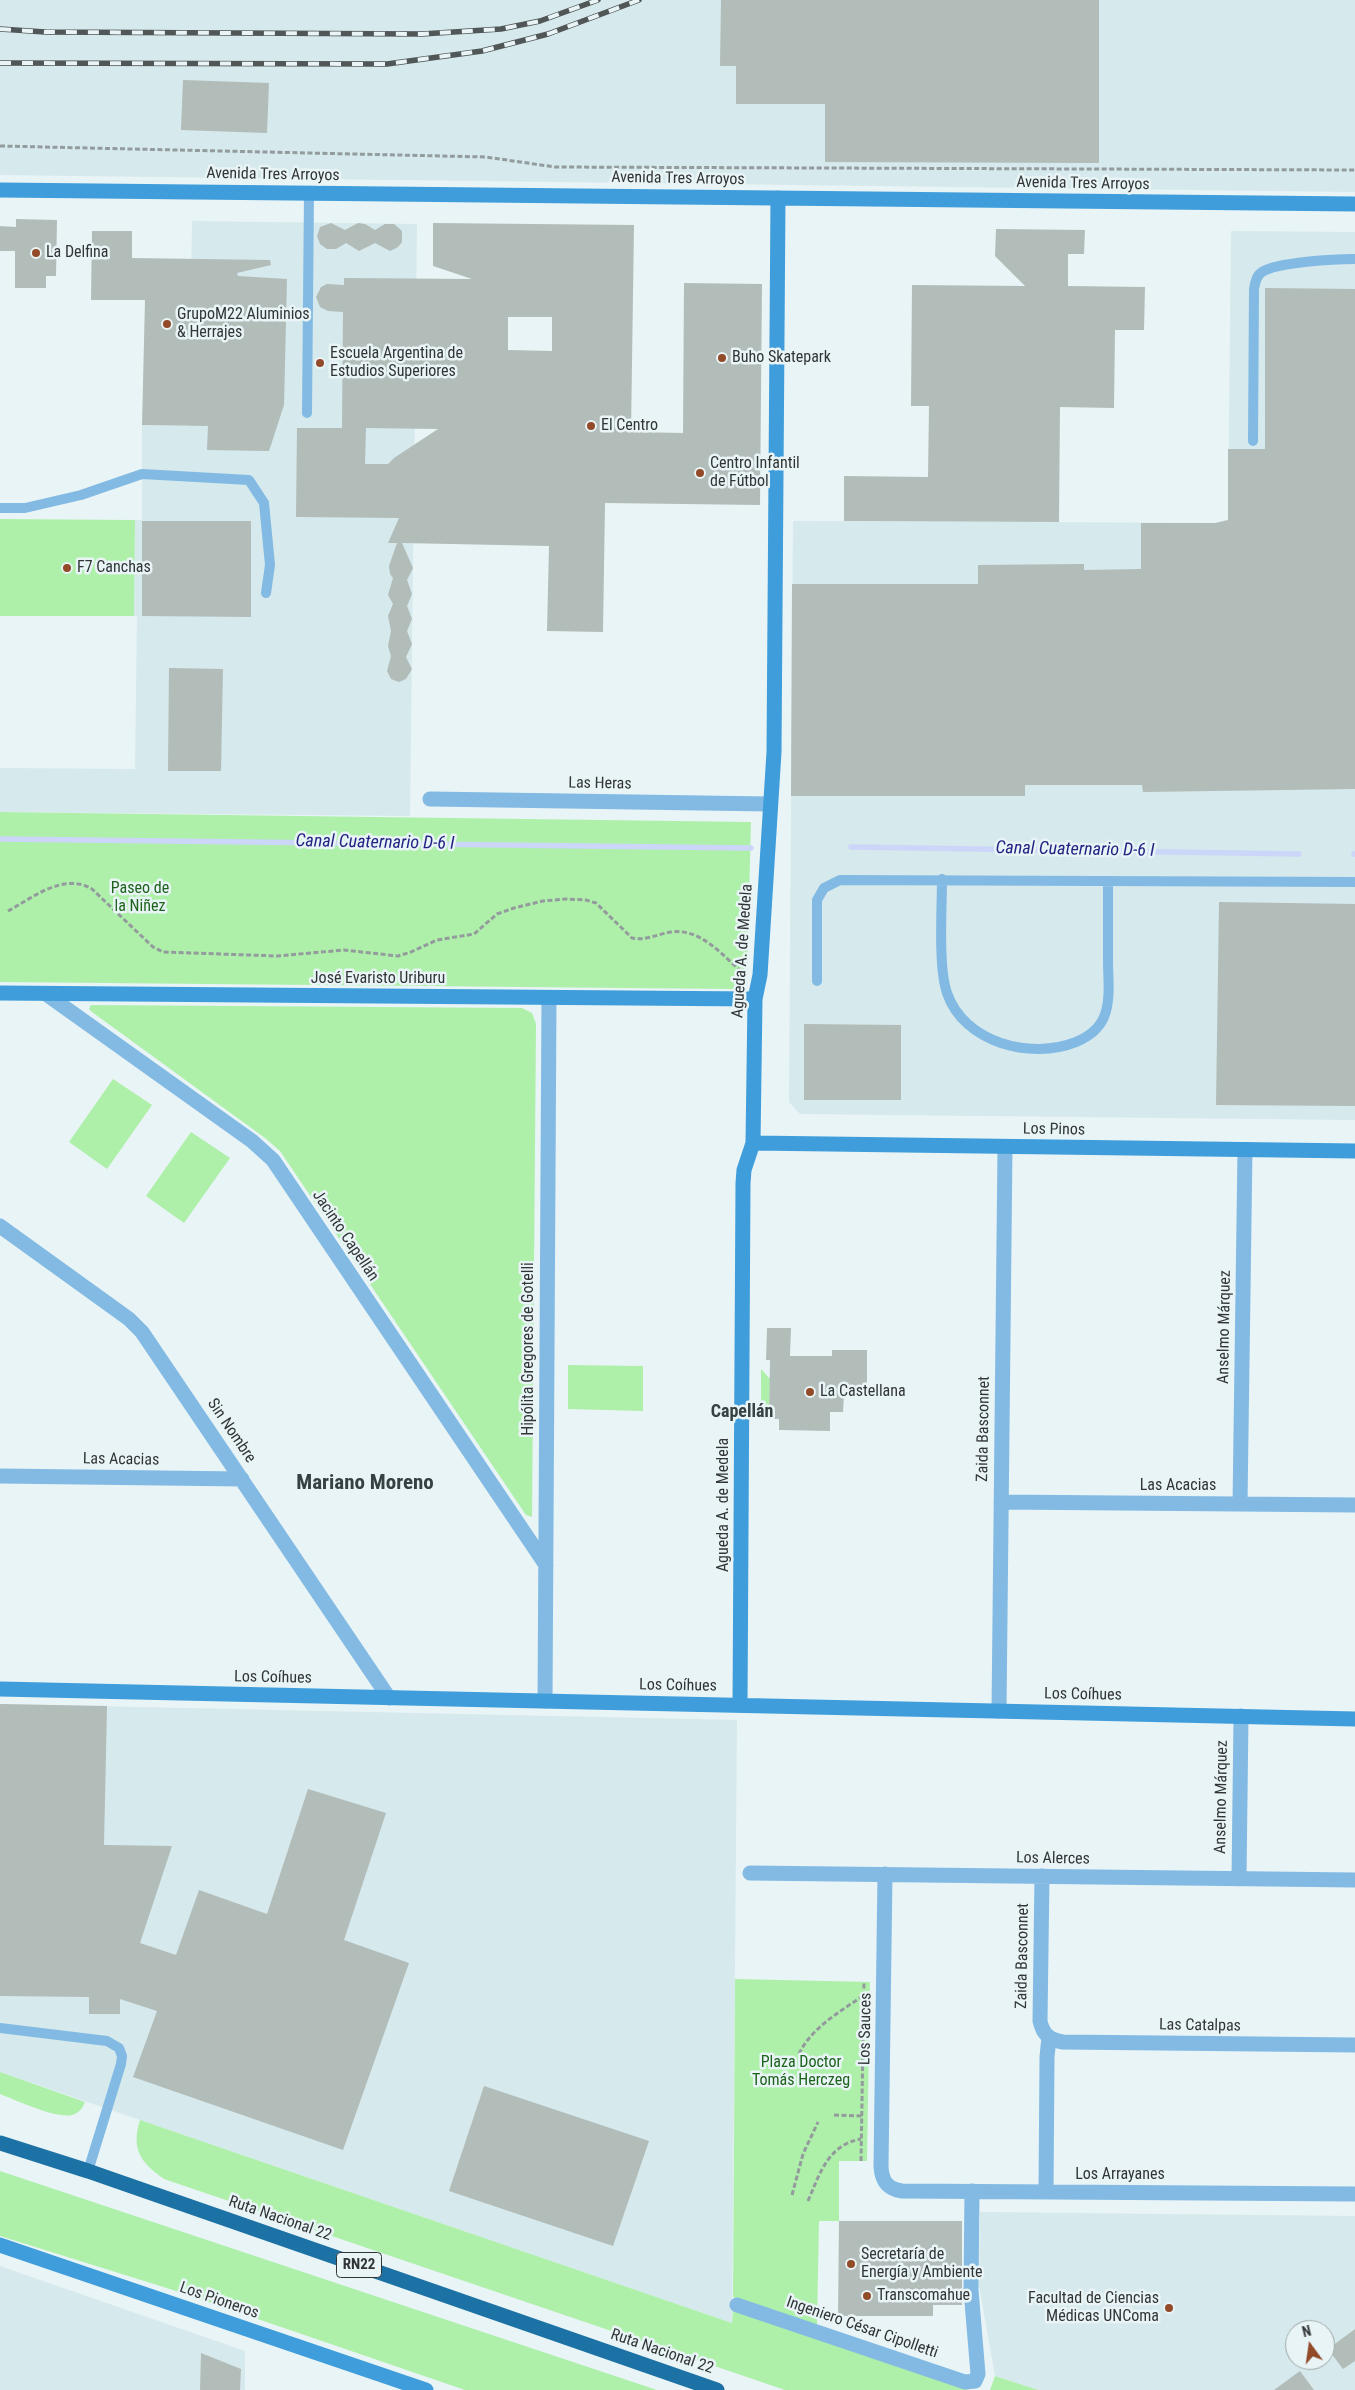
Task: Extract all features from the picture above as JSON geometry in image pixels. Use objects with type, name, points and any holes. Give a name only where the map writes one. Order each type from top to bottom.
[{"type":"highway","name":"Ruta Nacional 22","points":[[0,2142],[717,2390]]},
{"type":"street","name":"Avenida Tres Arroyos","points":[[0,190],[1355,204]]},
{"type":"street","name":"Agueda A. de Medela","points":[[740,1705],[743,1183],[744,1170],[753,1143],[755,1000],[760,975],[774,752],[778,198]]},
{"type":"street","name":"Las Heras","points":[[430,799],[770,804]]},
{"type":"street","name":"José Evaristo Uriburu","points":[[0,993],[755,1000]]},
{"type":"street","name":"Jacinto Capellán","points":[[46,994],[252,1141],[273,1160],[546,1565]]},
{"type":"street","name":"Hipólita Gregores de Gotelli","points":[[545,1701],[549,998]]},
{"type":"street","name":"Los Pinos","points":[[753,1143],[1355,1151]]},
{"type":"street","name":"Zaida Basconnet","points":[[998,1711],[1005,1146]]},
{"type":"street","name":"Anselmo Márquez","points":[[1240,1504],[1245,1150]]},
{"type":"street","name":"Sin Nombre","points":[[0,1226],[136,1325],[389,1698]]},
{"type":"street","name":"Las Acacias","points":[[0,1476],[242,1479]]},
{"type":"street","name":"Las Acacias","points":[[1001,1502],[1355,1505]]},
{"type":"street","name":"Los Coíhues","points":[[0,1689],[1355,1719]]},
{"type":"street","name":"Anselmo Márquez","points":[[1239,1879],[1241,1716]]},
{"type":"street","name":"Los Alerces","points":[[750,1872],[1355,1880]]},
{"type":"street","name":"Los Sauces","points":[[885,1874],[881,2166],[886,2184]]},
{"type":"street","name":"Zaida Basconnet","points":[[1042,1876],[1040,2017],[1041,2026],[1049,2037],[1050,2192]]},
{"type":"street","name":"Las Catalpas","points":[[1049,2037],[1063,2042],[1355,2045]]},
{"type":"street","name":"Los Arrayanes","points":[[886,2184],[898,2190],[1355,2194]]},
{"type":"street","name":"Ingeniero César Cipolletti","points":[[738,2304],[965,2382],[974,2382],[978,2374],[971,2295],[972,2191]]},
{"type":"street","name":"Los Pioneros","points":[[0,2245],[426,2390]]},
{"type":"lane","points":[[306,413],[309,193]]},
{"type":"lane","points":[[1253,441],[1254,289],[1256,279],[1263,272],[1274,268],[1332,260],[1355,259]]},
{"type":"lane","points":[[0,508],[25,508],[81,495],[142,474],[249,480],[264,503],[270,565],[266,593]]},
{"type":"lane","points":[[817,981],[816,906],[820,894],[829,884],[848,879],[1355,882]]},
{"type":"lane","points":[[942,880],[943,970],[947,994],[952,1005],[972,1027],[984,1036],[1014,1047],[1045,1049],[1059,1047],[1086,1037],[1097,1028],[1104,1018],[1108,994],[1108,881]]},
{"type":"lane","points":[[0,2028],[107,2041],[120,2048],[121,2064],[88,2171]]},
{"type":"path","points":[[0,146],[486,157],[555,167],[1355,170]]},
{"type":"path","points":[[8,911],[57,885],[82,885],[92,889],[153,947],[164,952],[277,956],[344,950],[398,956],[437,940],[474,934],[497,914],[514,908],[543,901],[580,899],[601,906],[632,938],[647,938],[682,931],[700,936],[748,977]]},
{"type":"path","points":[[861,2161],[864,1982]]},
{"type":"path","points":[[799,2054],[803,2044],[813,2033],[864,1994]]},
{"type":"path","points":[[834,2115],[862,2116]]},
{"type":"path","points":[[792,2195],[803,2154],[818,2122]]},
{"type":"path","points":[[808,2201],[828,2158],[842,2146],[862,2139]]},
{"type":"shaded area","points":[[0,0],[1355,0],[1355,192],[0,175]]},
{"type":"shaded area","points":[[192,221],[417,224],[410,816],[0,812],[0,768],[135,769],[137,616],[134,616],[135,520],[142,520],[142,425],[189,426]]},
{"type":"shaded area","points":[[1231,231],[1355,232],[1355,1120],[800,1114],[789,1102],[793,521],[1228,523]]},
{"type":"shaded area","points":[[0,1704],[737,1720],[732,2323],[0,2072]]},
{"type":"shaded area","name":"Facultad de Ciencias Médicas UNComa","points":[[980,2212],[1355,2216],[1355,2390],[1038,2390],[995,2376],[979,2286]]},
{"type":"shaded area","points":[[0,2266],[245,2351],[245,2390],[0,2390]]},
{"type":"green space","name":"F7 Canchas","points":[[0,519],[135,520],[134,616],[0,616]]},
{"type":"green space","name":"Paseo de la Niñez","points":[[0,812],[751,822],[747,981],[744,986],[733,989],[0,982]]},
{"type":"green space","points":[[91,1005],[522,1008],[532,1013],[536,1024],[532,1517],[526,1515],[280,1151],[265,1138],[92,1012],[89,1009]]},
{"type":"green space","points":[[113,1079],[152,1105],[107,1169],[69,1142]]},
{"type":"green space","points":[[191,1132],[230,1158],[184,1223],[146,1196]]},
{"type":"green space","points":[[568,1365],[643,1366],[643,1411],[568,1409]]},
{"type":"green space","points":[[761,1369],[770,1379],[769,1419],[761,1419]]},
{"type":"green space","name":"Plaza Doctor Tomás Herczeg","points":[[735,1979],[870,1982],[867,2161],[839,2161],[839,2221],[819,2221],[817,2326],[733,2297]]},
{"type":"green space","points":[[0,2072],[85,2102],[77,2113],[72,2115],[56,2114],[36,2108],[0,2094]]},
{"type":"green space","points":[[140,2120],[732,2323],[733,2310],[969,2390],[785,2390],[164,2179],[143,2161],[137,2147],[137,2130]]},
{"type":"green space","points":[[0,2171],[657,2390],[465,2390],[173,2290],[0,2236]]},
{"type":"green space","points":[[995,2376],[1038,2390],[990,2390]]},
{"type":"building","points":[[721,0],[1099,0],[1099,163],[825,162],[825,104],[736,104],[736,66],[720,66]]},
{"type":"building","points":[[183,80],[269,83],[267,133],[181,130]]},
{"type":"building","name":"La Delfina","points":[[16,219],[57,220],[56,276],[46,276],[46,288],[15,288],[15,251],[0,251],[0,226],[16,227]]},
{"type":"building","points":[[331,223],[345,230],[358,223],[365,224],[375,230],[385,224],[394,224],[402,231],[402,242],[398,247],[390,251],[375,243],[359,251],[346,243],[336,249],[327,249],[320,244],[317,236],[320,227]]},
{"type":"building","points":[[433,223],[634,225],[631,432],[683,433],[684,283],[762,284],[760,505],[605,503],[603,632],[547,631],[549,546],[402,543],[413,568],[407,580],[412,594],[407,606],[412,619],[407,631],[412,644],[406,657],[412,669],[406,679],[399,682],[391,679],[387,671],[391,656],[388,646],[391,631],[388,616],[393,604],[388,595],[393,578],[390,574],[389,566],[397,543],[388,543],[399,518],[296,517],[297,428],[342,428],[343,312],[328,311],[320,307],[316,297],[321,287],[327,284],[344,285],[344,278],[472,279],[433,266]],"holes":[[[508,317],[552,317],[552,351],[508,350]],[[366,428],[438,429],[388,464],[365,464]]]},
{"type":"building","points":[[996,229],[1085,230],[1084,254],[1068,254],[1068,286],[1145,287],[1144,330],[1115,330],[1114,408],[1060,407],[1059,522],[844,521],[844,476],[928,477],[929,406],[911,406],[912,285],[1025,286],[995,256]]},
{"type":"building","points":[[92,231],[132,231],[132,258],[270,260],[271,265],[237,273],[238,276],[287,279],[284,405],[269,451],[207,450],[208,426],[142,425],[145,300],[91,300]]},
{"type":"building","points":[[1265,288],[1355,289],[1355,789],[1143,792],[1142,785],[1025,785],[1025,796],[791,796],[792,584],[978,584],[978,565],[1084,564],[1084,570],[1141,569],[1141,523],[1215,523],[1228,520],[1228,449],[1265,449]]},
{"type":"building","points":[[142,521],[251,521],[251,617],[142,616]]},
{"type":"building","points":[[169,668],[223,669],[221,771],[168,771]]},
{"type":"building","points":[[1219,902],[1355,904],[1355,1106],[1216,1105]]},
{"type":"building","points":[[804,1024],[901,1025],[901,1100],[804,1100]]},
{"type":"building","name":"La Castellana","points":[[767,1328],[791,1328],[790,1356],[832,1356],[832,1350],[867,1350],[867,1389],[851,1389],[850,1395],[844,1395],[843,1412],[830,1412],[830,1431],[779,1430],[779,1419],[769,1419],[770,1360],[766,1360]]},
{"type":"building","points":[[0,1704],[107,1706],[104,1845],[172,1846],[140,1943],[176,1955],[199,1890],[267,1914],[308,1789],[386,1813],[344,1940],[409,1963],[343,2150],[133,2077],[157,2011],[120,1999],[120,2014],[89,2014],[89,1997],[0,1996]]},
{"type":"building","points":[[484,2086],[649,2141],[613,2246],[449,2191]]},
{"type":"building","name":"Secretaría de Energía y Ambiente","points":[[839,2221],[962,2221],[962,2305],[933,2305],[933,2316],[838,2316]]},
{"type":"building","points":[[1355,2329],[1355,2361],[1343,2369],[1335,2358],[1335,2344]]},
{"type":"building","points":[[201,2353],[241,2369],[240,2390],[200,2390]]},
{"type":"building","points":[[1300,2371],[1314,2390],[1274,2390]]},
{"type":"waterway","name":"Canal Cuaternario D-6 I","points":[[0,839],[751,848]]},
{"type":"waterway","name":"Canal Cuaternario D-6 I","points":[[851,847],[1299,854]]},
{"type":"railway","points":[[0,29],[45,32],[422,34],[501,29],[540,21],[598,0]]},
{"type":"railway","points":[[0,63],[387,64],[482,51],[548,34],[639,0]]},
{"type":"place","name":"La Delfina","points":[[36,253]]},
{"type":"place","name":"GrupoM22 Aluminios & Herrajes","points":[[167,324]]},
{"type":"place","name":"Buho Skatepark","points":[[722,358]]},
{"type":"place","name":"Escuela Argentina de Estudios Superiores","points":[[320,363]]},
{"type":"place","name":"El Centro","points":[[591,426]]},
{"type":"place","name":"Centro Infantil de Fútbol","points":[[700,473]]},
{"type":"place","name":"F7 Canchas","points":[[67,568]]},
{"type":"place","name":"La Castellana","points":[[810,1392]]},
{"type":"place","name":"Secretaría de Energía y Ambiente","points":[[851,2264]]},
{"type":"place","name":"Transcomahue","points":[[867,2296]]},
{"type":"place","name":"Facultad de Ciencias Médicas UNComa","points":[[1169,2308]]},
{"type":"district","name":"Capellán","points":[[742,1412]]},
{"type":"district","name":"Mariano Moreno","points":[[365,1484]]}]
